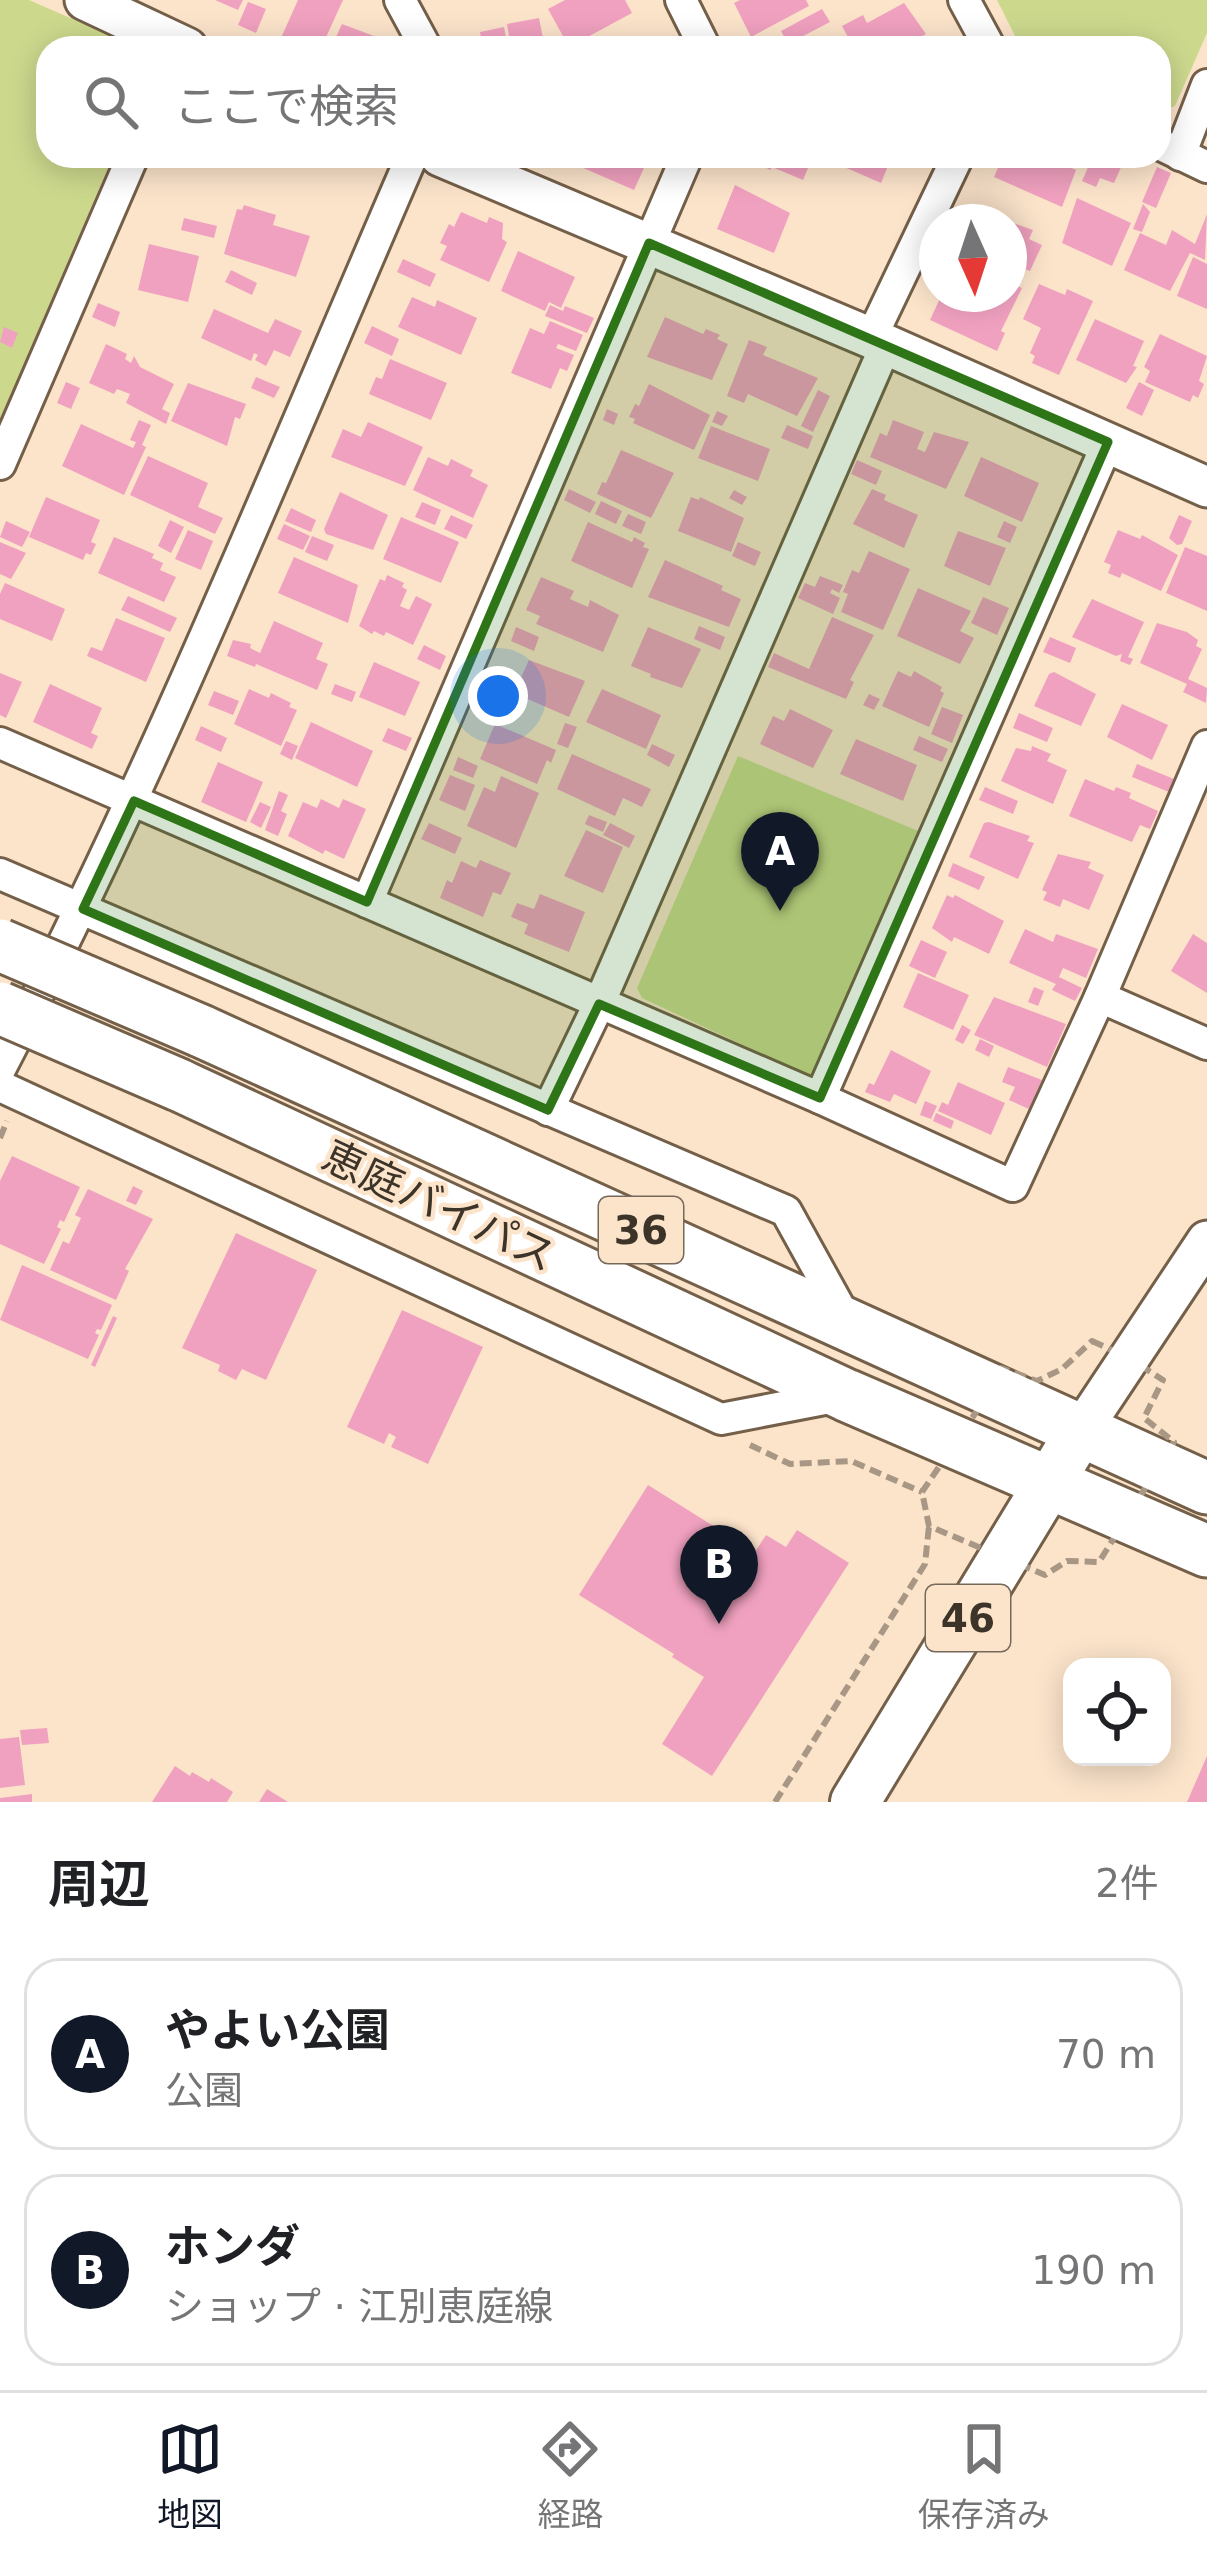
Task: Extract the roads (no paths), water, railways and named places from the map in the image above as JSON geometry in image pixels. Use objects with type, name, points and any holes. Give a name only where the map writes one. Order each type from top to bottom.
[{"type":"highway","name":"恵庭バイパス","points":[[0,945],[201,1031],[1207,1488]]},
{"type":"highway","name":"恵庭バイパス","points":[[0,1008],[179,1085],[846,1395],[1207,1551]]},
{"type":"main road","name":"46","points":[[855,1802],[1080,1432]]},
{"type":"street","points":[[85,0],[159,36]]},
{"type":"street","points":[[400,0],[420,36]]},
{"type":"street","points":[[681,0],[699,36]]},
{"type":"street","points":[[964,0],[984,36]]},
{"type":"street","points":[[1182,155],[1207,85]]},
{"type":"street","points":[[0,464],[128,168]]},
{"type":"street","points":[[0,1069],[134,801],[407,168]]},
{"type":"street","points":[[469,168],[1207,487]]},
{"type":"street","points":[[367,902],[682,168]]},
{"type":"street","points":[[548,1110],[599,1004],[953,168]]},
{"type":"street","points":[[820,1098],[1108,442]]},
{"type":"street","points":[[0,743],[1013,1186],[1207,746]]},
{"type":"street","points":[[0,874],[786,1211],[848,1323]]},
{"type":"street","points":[[1100,997],[1207,1044]]},
{"type":"street","points":[[0,1086],[721,1419],[846,1395]]},
{"type":"street","points":[[1080,1432],[1207,1241]]},
{"type":"place","name":"やよい公園","points":[[780,911]]},
{"type":"place","name":"ホンダ","points":[[719,1624]]}]
